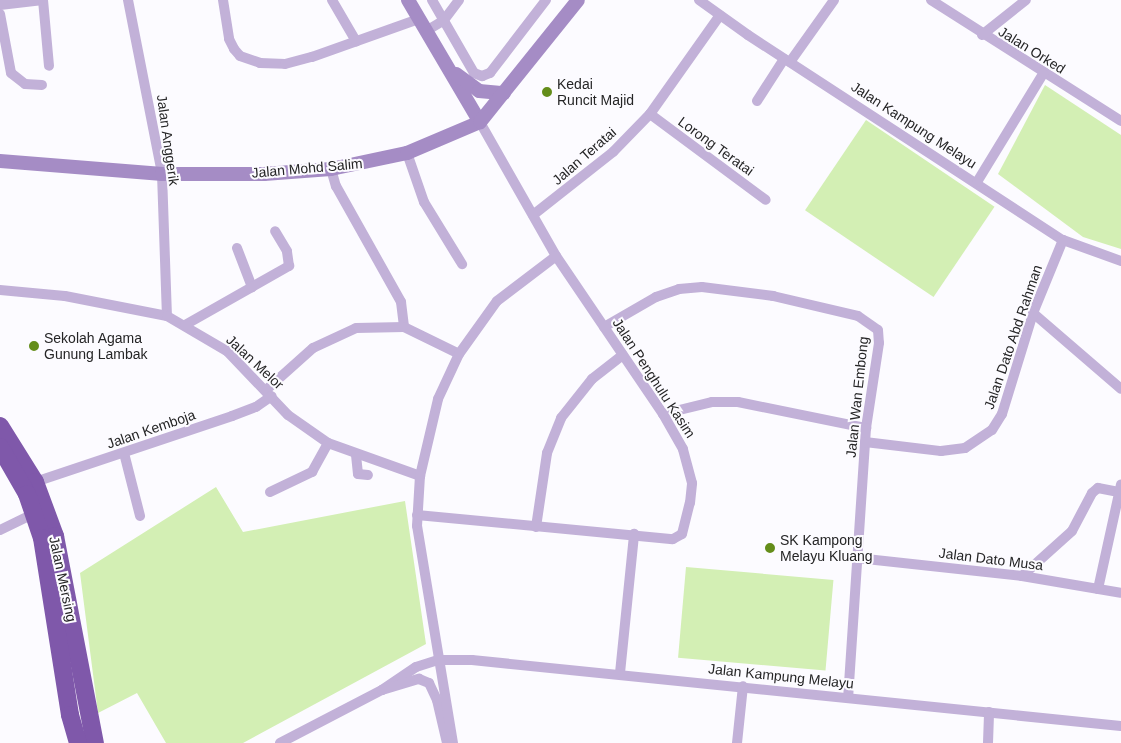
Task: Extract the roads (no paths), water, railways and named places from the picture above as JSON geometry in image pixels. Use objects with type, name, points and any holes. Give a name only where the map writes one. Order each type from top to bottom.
[{"type":"highway","name":"Jalan Mersing","points":[[0,426],[35,482],[55,536],[91,741]]},
{"type":"highway","name":"Jalan Mersing","points":[[0,447],[35,513],[91,741]]},
{"type":"street","points":[[0,5],[43,0],[49,66]]},
{"type":"street","name":"Jalan Anggerik","points":[[128,0],[162,174],[167,316]]},
{"type":"street","points":[[223,0],[229,39],[234,49],[240,56],[260,64],[285,64],[356,41],[444,20],[459,0]]},
{"type":"street","points":[[332,0],[356,41]]},
{"type":"street","points":[[408,0],[480,122]]},
{"type":"street","points":[[432,0],[474,73],[482,76],[490,73],[546,0]]},
{"type":"street","name":"Jalan Mohd Salim","points":[[0,161],[162,174],[264,174],[331,169],[407,154],[480,122],[578,0]]},
{"type":"street","name":"Jalan Kampung Melayu","points":[[699,0],[787,60],[977,182],[1063,240],[1121,261]]},
{"type":"street","points":[[757,101],[834,0]]},
{"type":"street","name":"Jalan Orked","points":[[931,0],[1043,74],[1121,121]]},
{"type":"street","points":[[982,34],[1026,0]]},
{"type":"street","points":[[0,14],[11,73],[25,84],[42,85]]},
{"type":"street","name":"Jalan Teratai","points":[[533,215],[614,152],[650,114],[720,15]]},
{"type":"street","points":[[449,70],[479,91],[504,93]]},
{"type":"street","points":[[977,182],[1043,74]]},
{"type":"street","name":"Lorong Teratai","points":[[650,114],[766,200]]},
{"type":"street","name":"Jalan Penghulu Kasim","points":[[417,515],[673,539],[682,534],[692,483],[684,449],[663,414],[556,256],[480,122]]},
{"type":"street","points":[[407,154],[424,202],[462,264]]},
{"type":"street","points":[[331,169],[336,186],[401,302],[404,327]]},
{"type":"street","points":[[186,325],[289,266],[287,251],[275,231]]},
{"type":"street","name":"Jalan Dato Abd Rahman","points":[[865,442],[941,451],[965,448],[992,430],[1002,414],[1033,313],[1063,240]]},
{"type":"street","points":[[237,248],[252,287]]},
{"type":"street","points":[[453,743],[438,660],[417,515],[420,476],[438,399],[459,354],[497,301],[556,256]]},
{"type":"street","name":"Jalan Wan Embong","points":[[604,326],[656,296],[678,289],[702,287],[773,296],[858,316],[878,330],[879,343],[866,428],[848,697]]},
{"type":"street","name":"Jalan Melor","points":[[0,290],[65,296],[167,316],[186,325],[227,351],[288,415],[328,443],[356,455],[420,476]]},
{"type":"street","points":[[1033,313],[1121,389]]},
{"type":"street","name":"Jalan Kemboja","points":[[35,482],[248,410],[269,393],[313,348],[337,334],[356,328],[404,327],[459,354]]},
{"type":"street","points":[[536,527],[547,453],[561,418],[592,379],[623,355]]},
{"type":"street","points":[[663,414],[712,402],[738,402],[866,428]]},
{"type":"street","points":[[270,492],[312,472],[328,443]]},
{"type":"street","points":[[124,453],[140,516]]},
{"type":"street","points":[[356,455],[358,474],[368,475]]},
{"type":"street","points":[[1022,576],[1072,530],[1092,493],[1098,488],[1120,488],[1098,589]]},
{"type":"street","points":[[0,530],[35,513]]},
{"type":"street","points":[[620,673],[634,534]]},
{"type":"street","name":"Jalan Dato Musa","points":[[857,558],[1022,576],[1121,593]]},
{"type":"street","points":[[382,690],[416,667],[438,660]]},
{"type":"street","name":"Jalan Kampung Melayu","points":[[438,660],[620,673],[1121,726]]},
{"type":"street","points":[[280,743],[382,690],[409,679],[419,679],[429,684],[437,700],[446,743]]},
{"type":"street","points":[[737,743],[743,686]]},
{"type":"street","points":[[988,743],[989,712]]},
{"type":"place","name":"Kedai Runcit Majid","points":[[547,92]]},
{"type":"place","name":"Sekolah Agama Gunung Lambak","points":[[34,346]]},
{"type":"place","name":"SK Kampong Melayu Kluang","points":[[770,548]]}]
